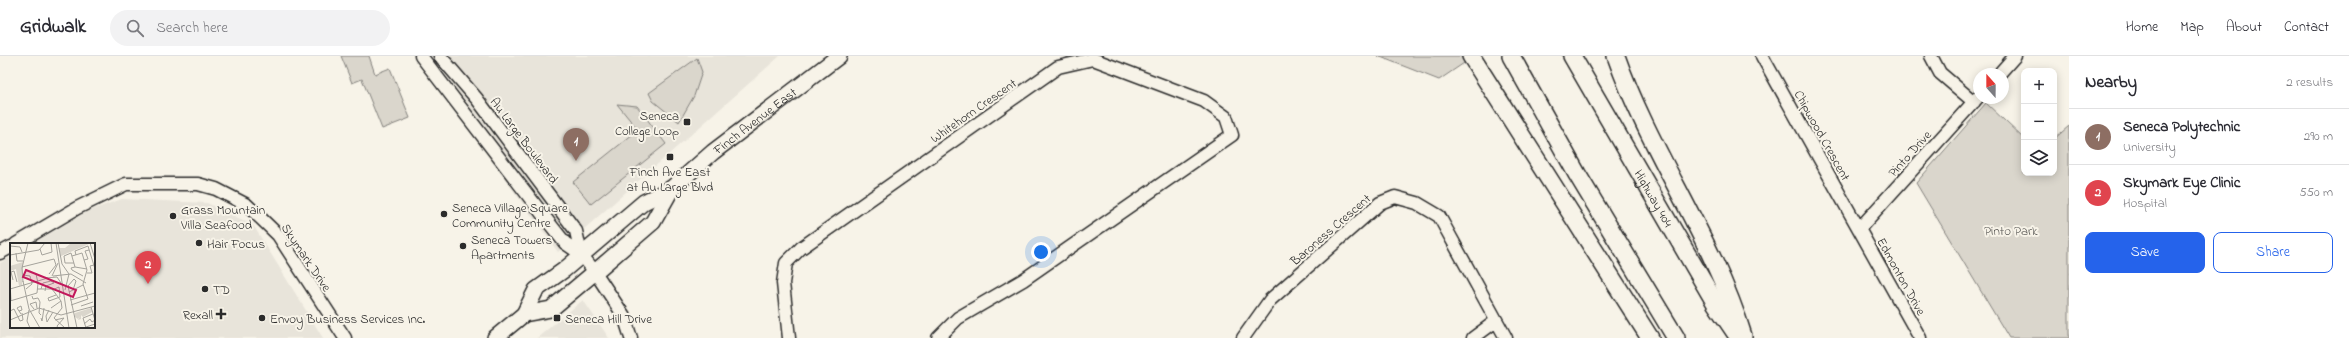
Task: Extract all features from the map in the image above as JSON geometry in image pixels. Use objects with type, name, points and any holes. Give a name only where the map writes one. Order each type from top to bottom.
[{"type":"highway","points":[[1471,56],[1650,338]]},
{"type":"highway","points":[[1511,56],[1577,174],[1676,338]]},
{"type":"highway","name":"Highway 404","points":[[1572,56],[1716,304],[1739,338]]},
{"type":"highway","points":[[1616,56],[1640,116],[1729,292],[1744,338]]},
{"type":"main road","name":"Finch Avenue East","points":[[495,338],[524,314],[536,290],[644,202],[672,188],[713,152],[839,56]]},
{"type":"main road","name":"Finch Avenue East","points":[[524,314],[551,309],[595,272],[653,222],[672,188]]},
{"type":"street","points":[[421,56],[565,243],[582,254],[624,316],[631,338]]},
{"type":"street","name":"Au Large Boulevard","points":[[440,56],[477,99],[576,231],[582,254]]},
{"type":"street","name":"Chipwood Crescent","points":[[1762,56],[1859,229]]},
{"type":"street","points":[[1931,56],[1940,73],[1973,96]]},
{"type":"street","points":[[2004,68],[2015,56]]},
{"type":"street","name":"Whitehorn Crescent","points":[[789,338],[783,283],[786,263],[801,248],[1058,67],[1093,59],[1204,101],[1226,118],[1232,135],[1023,280],[958,318],[938,338]]},
{"type":"street","name":"Pinto Drive","points":[[1859,229],[1973,103]]},
{"type":"street","name":"Skymark Drive","points":[[18,243],[77,208],[126,184],[198,184],[216,189],[247,205],[278,235],[345,338]]},
{"type":"street","name":"Baroness Crescent","points":[[1243,338],[1270,300],[1380,203],[1395,197],[1417,203],[1439,216],[1506,338]]},
{"type":"street","name":"Edmonton Drive","points":[[1859,229],[1920,338]]},
{"type":"street","points":[[0,253],[10,247]]},
{"type":"street","points":[[1473,338],[1496,321]]},
{"type":"shaded area","points":[[415,56],[780,56],[558,252]]},
{"type":"shaded area","points":[[122,199],[207,203],[253,225],[323,338],[0,338],[0,263],[10,258],[10,328],[95,328],[95,243],[34,243],[88,211]]},
{"type":"shaded area","points":[[583,300],[609,338],[537,338]]},
{"type":"green space","points":[[341,56],[369,56],[375,74],[390,68],[410,118],[382,129],[362,79],[352,83]]},
{"type":"green space","points":[[1378,56],[1463,56],[1467,61],[1439,80]]},
{"type":"green space","points":[[697,58],[702,72],[694,96],[679,122],[653,101],[649,93]]},
{"type":"green space","points":[[617,104],[637,106],[666,144],[591,204],[573,182],[638,130]]},
{"type":"green space","name":"Pinto Park","points":[[1985,104],[1987,104],[2021,136],[2021,176],[2057,176],[2057,136],[2069,126],[2069,338],[2009,338],[1916,183]]},
{"type":"place","name":"Seneca College Loop","points":[[687,122]]},
{"type":"place","name":"Finch Ave East at Au Large Blvd","points":[[670,157]]},
{"type":"place","name":"Seneca Polytechnic","points":[[576,161]]},
{"type":"place","name":"Seneca Village Square Community Centre","points":[[444,214]]},
{"type":"place","name":"Grass Mountain Villa Seafood","points":[[173,216]]},
{"type":"place","name":"Hair Focus","points":[[199,243]]},
{"type":"place","name":"Seneca Towers Apartments","points":[[463,246]]},
{"type":"place","name":"Skymark Eye Clinic","points":[[148,284]]},
{"type":"place","name":"TD","points":[[205,289]]},
{"type":"place","name":"Rexall","points":[[221,314]]},
{"type":"place","name":"Envoy Business Services Inc.","points":[[262,318]]},
{"type":"place","name":"Seneca Hill Drive","points":[[557,318]]}]
